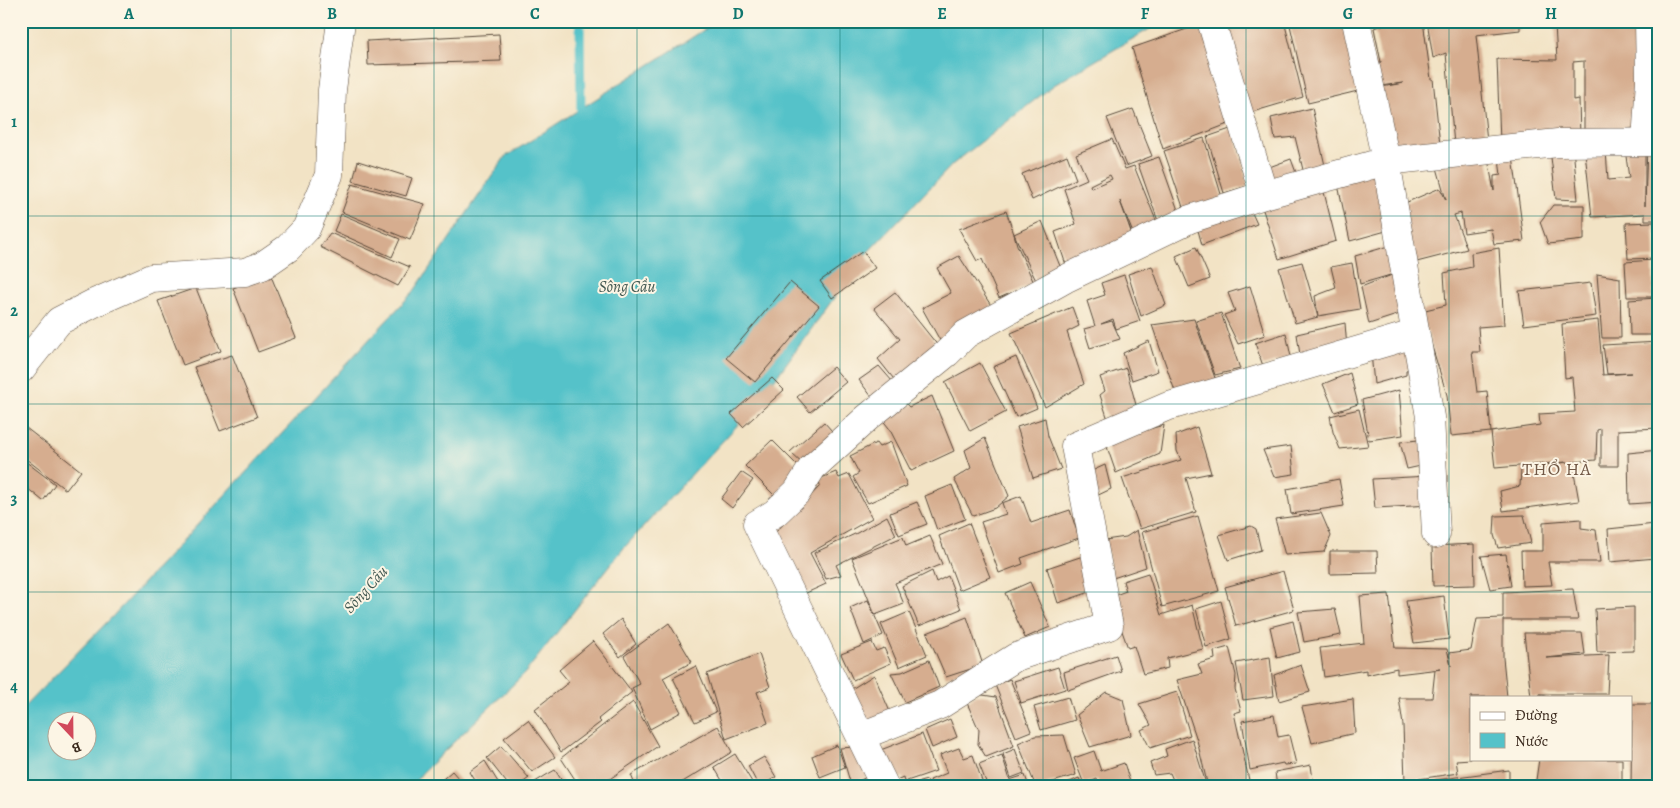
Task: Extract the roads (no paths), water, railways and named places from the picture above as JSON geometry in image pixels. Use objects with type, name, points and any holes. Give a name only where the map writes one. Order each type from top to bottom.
[{"type":"street","points":[[21,369],[60,321],[94,303],[151,278],[245,272],[262,266],[288,248],[306,229],[329,175],[332,90],[341,21]]},
{"type":"street","points":[[1210,21],[1264,195]]},
{"type":"street","points":[[1356,21],[1386,161],[1414,334],[1430,417],[1436,534]]},
{"type":"street","points":[[885,787],[757,524],[775,513],[797,492],[812,468],[867,418],[947,354],[966,334],[1065,279],[1190,220],[1264,195],[1386,161],[1558,143],[1652,142],[1649,21]]},
{"type":"street","points":[[861,736],[940,706],[1016,657],[1109,626],[1075,446],[1166,407],[1414,334]]},
{"type":"water","name":"Sông Cầu","points":[[711,21],[1163,21],[1054,85],[953,164],[866,254],[756,405],[623,549],[525,673],[422,773],[411,787],[21,787],[21,710],[112,617],[414,291],[505,157],[710,26]]},
{"type":"waterway","points":[[580,21],[581,118]]},
{"type":"district","name":"THỔ HÀ","points":[[1557,469]]}]
